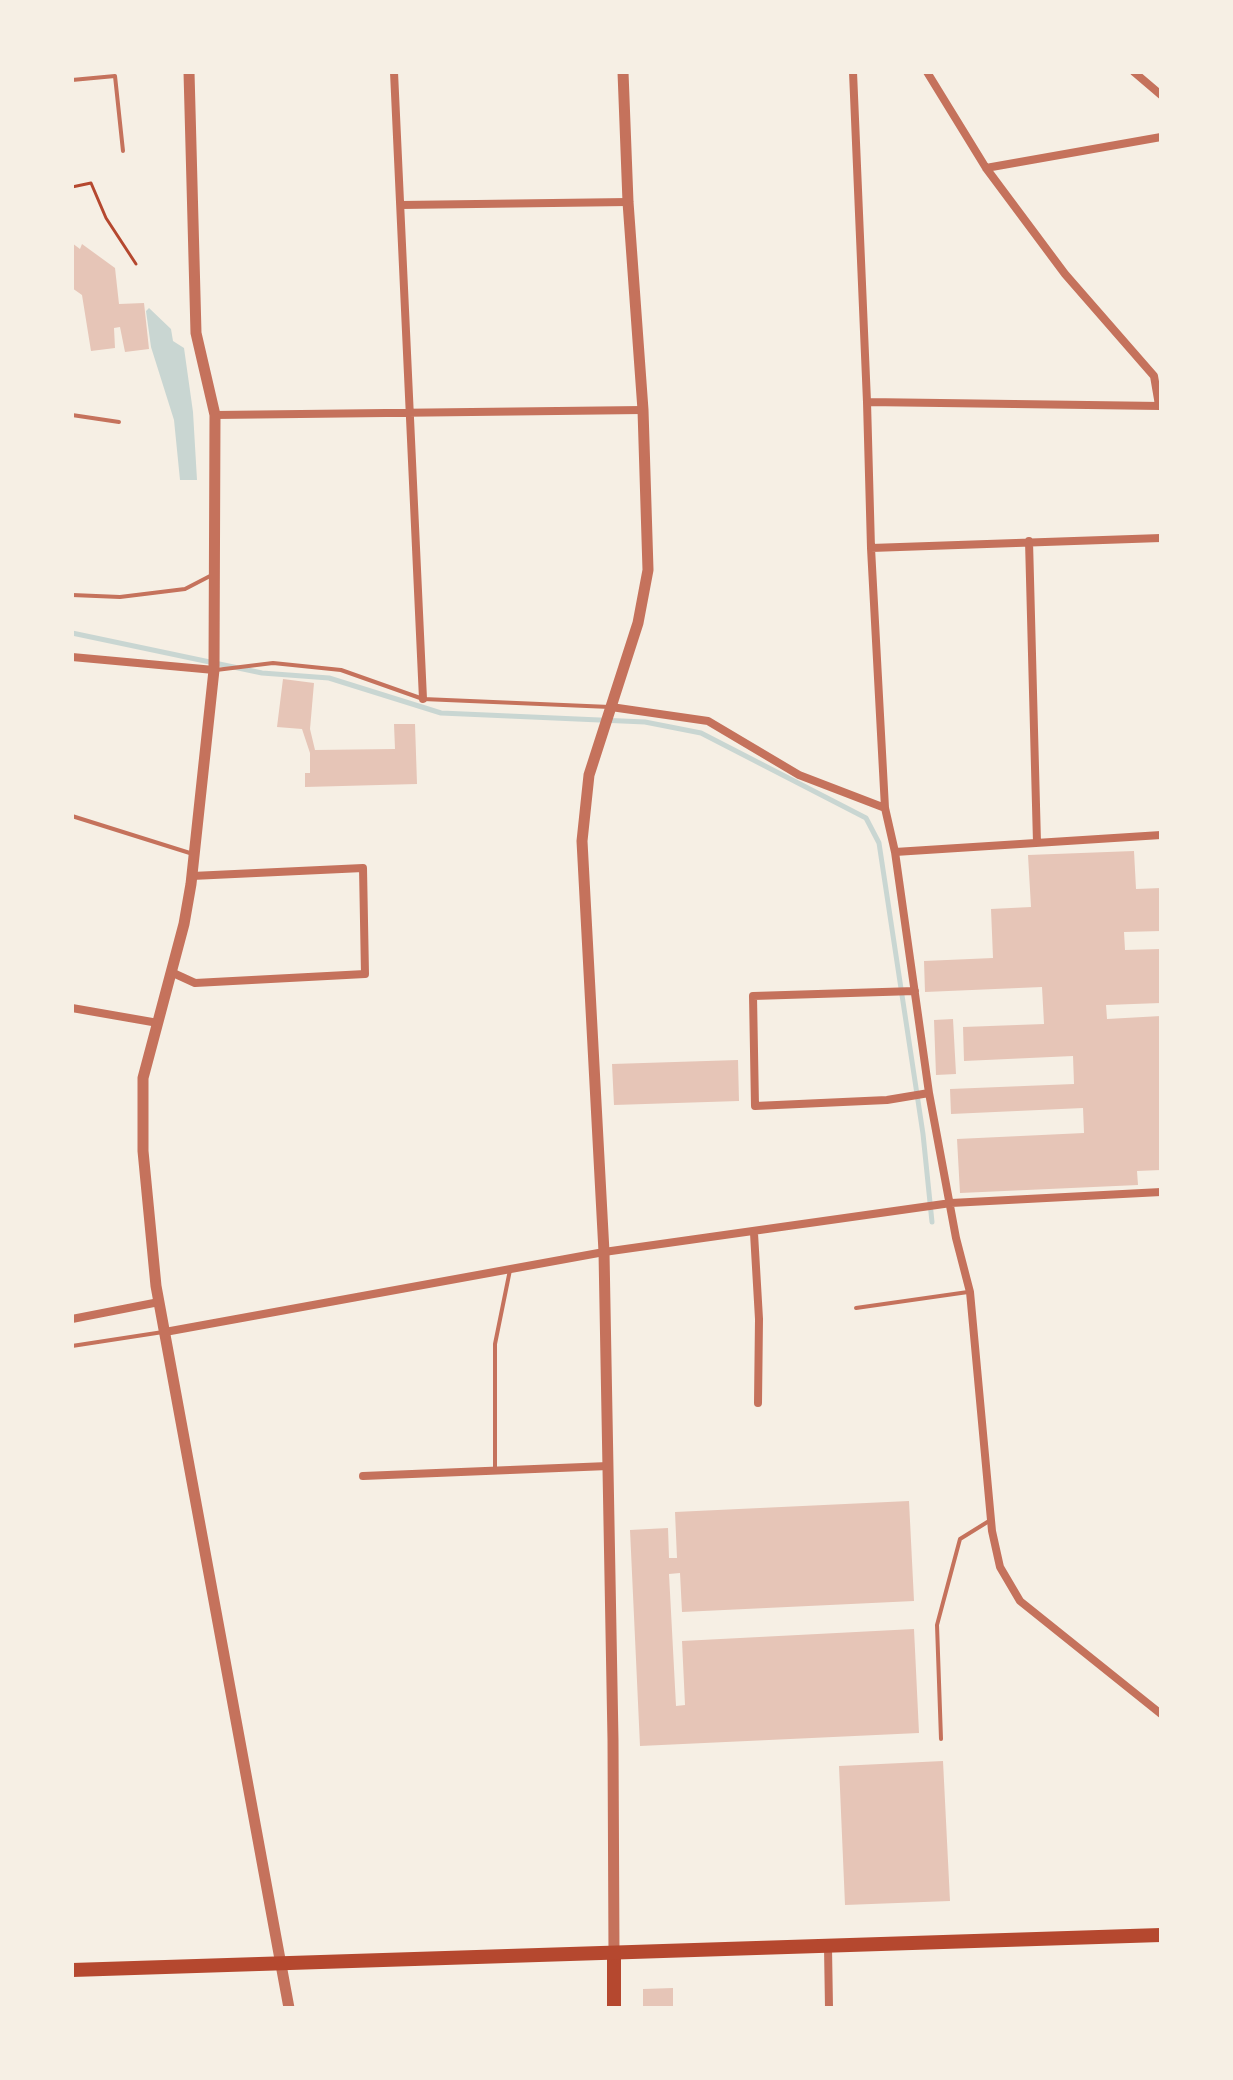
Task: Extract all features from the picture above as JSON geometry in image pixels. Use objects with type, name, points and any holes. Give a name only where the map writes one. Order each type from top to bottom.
[{"type":"main road","points":[[72,1970],[614,1955],[1161,1935]]},
{"type":"main road","points":[[614,1955],[614,2008]]},
{"type":"street","points":[[189,72],[196,333],[215,415],[214,670],[195,854],[184,924],[143,1078],[143,1151],[159,1302],[289,2008]]},
{"type":"street","points":[[394,72],[423,699]]},
{"type":"street","points":[[614,1955],[604,1252],[582,841],[589,775],[638,623],[648,570],[643,410],[628,202],[623,72]]},
{"type":"street","points":[[853,72],[871,548],[885,808],[895,852],[929,1093],[956,1238],[970,1292],[991,1520],[1000,1567],[1020,1601],[1161,1714]]},
{"type":"street","points":[[867,402],[1160,406],[1154,376],[1065,274],[986,168],[927,72]]},
{"type":"street","points":[[1134,72],[1161,95]]},
{"type":"street","points":[[986,168],[1161,137]]},
{"type":"street","points":[[401,205],[628,202]]},
{"type":"street","points":[[215,415],[643,410]]},
{"type":"street","points":[[871,548],[1161,538]]},
{"type":"street","points":[[1029,541],[1037,843]]},
{"type":"street","points":[[72,657],[214,670]]},
{"type":"street","points":[[611,707],[708,721],[799,775],[885,808]]},
{"type":"street","points":[[895,852],[1161,835]]},
{"type":"street","points":[[171,972],[195,983],[365,974],[363,868],[192,876]]},
{"type":"street","points":[[915,991],[753,996],[755,1106],[887,1100],[929,1093]]},
{"type":"street","points":[[72,1008],[158,1023]]},
{"type":"street","points":[[165,1332],[604,1252],[951,1203],[1161,1192]]},
{"type":"street","points":[[754,1233],[759,1319],[758,1403]]},
{"type":"street","points":[[72,1319],[159,1302]]},
{"type":"street","points":[[363,1476],[608,1466]]},
{"type":"street","points":[[828,1947],[829,2008]]},
{"type":"lane","points":[[72,80],[115,74],[123,151]]},
{"type":"lane","points":[[72,415],[119,422]]},
{"type":"lane","points":[[72,595],[120,597],[185,589],[215,574]]},
{"type":"lane","points":[[214,670],[273,663],[341,670],[423,699],[611,707]]},
{"type":"lane","points":[[72,816],[195,854]]},
{"type":"lane","points":[[495,1470],[495,1344],[510,1270]]},
{"type":"lane","points":[[856,1308],[970,1292]]},
{"type":"lane","points":[[72,1346],[165,1332]]},
{"type":"lane","points":[[941,1739],[937,1625],[960,1539],[991,1520]]},
{"type":"path","points":[[72,187],[91,183],[106,218],[136,264]]},
{"type":"shaded area","points":[[149,308],[171,329],[173,341],[184,348],[193,412],[197,480],[180,480],[174,420],[151,347],[146,311]]},
{"type":"building","points":[[72,243],[80,249],[82,244],[115,268],[119,304],[144,303],[149,349],[125,352],[120,327],[114,328],[115,348],[91,351],[82,295],[72,288]]},
{"type":"building","points":[[283,679],[314,683],[310,729],[315,750],[395,749],[394,724],[415,724],[417,784],[305,787],[305,773],[310,773],[310,753],[302,729],[277,727]]},
{"type":"building","points":[[1134,851],[1136,889],[1161,888],[1161,931],[1124,932],[1125,950],[1161,949],[1161,1003],[1106,1005],[1107,1019],[1161,1016],[1161,1170],[1137,1171],[1138,1185],[960,1193],[957,1139],[1084,1133],[1083,1108],[951,1114],[950,1089],[1074,1084],[1073,1056],[964,1061],[963,1027],[1044,1024],[1042,987],[925,992],[924,961],[993,958],[991,909],[1031,907],[1028,855]]},
{"type":"building","points":[[953,1019],[956,1074],[936,1075],[934,1020]]},
{"type":"building","points":[[738,1060],[739,1101],[614,1105],[612,1064]]},
{"type":"building","points":[[909,1501],[914,1601],[682,1612],[680,1573],[669,1574],[676,1706],[685,1705],[682,1641],[914,1629],[919,1733],[640,1746],[630,1530],[668,1528],[669,1558],[677,1558],[675,1512]]},
{"type":"building","points":[[943,1761],[950,1901],[845,1905],[839,1766]]},
{"type":"building","points":[[673,1988],[673,2008],[643,2008],[643,1989]]},
{"type":"waterway","points":[[72,633],[262,673],[329,678],[441,713],[645,722],[701,733],[866,818],[879,843],[923,1134],[932,1222]]}]
